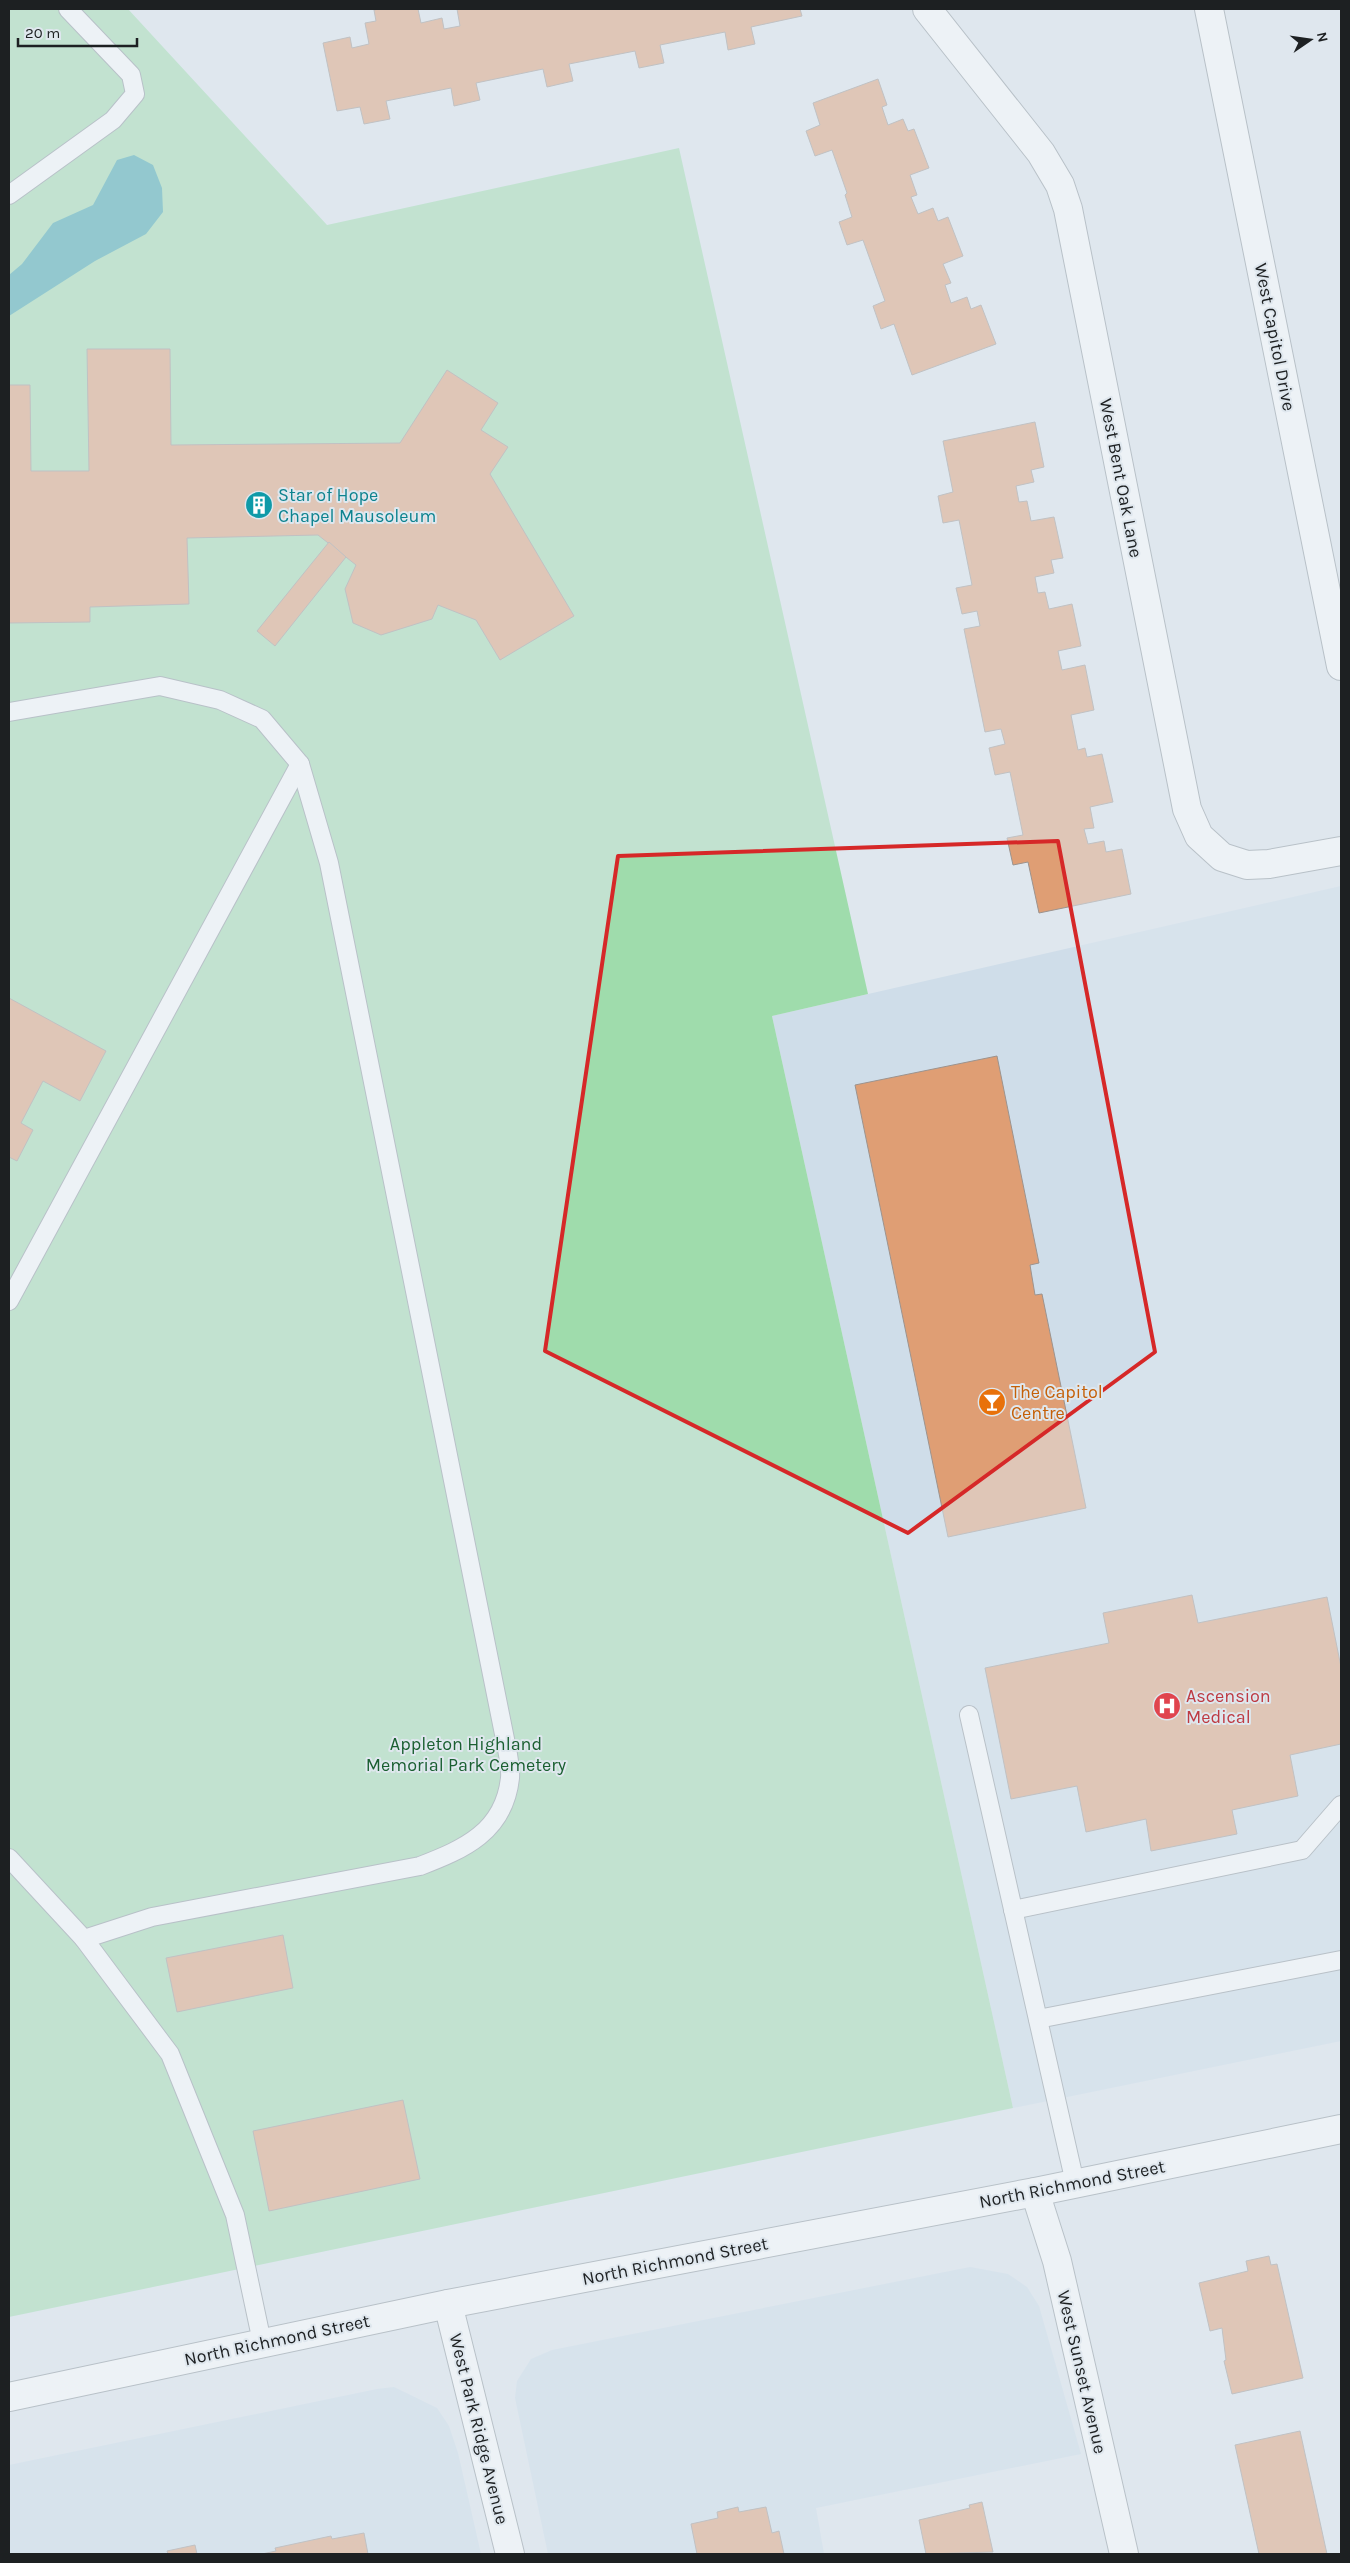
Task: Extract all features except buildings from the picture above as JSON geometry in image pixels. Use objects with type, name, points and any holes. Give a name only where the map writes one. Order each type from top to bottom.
[{"type":"street","name":"West Bent Oak Lane","points":[[927,9],[1041,154],[1060,184],[1070,219],[1187,809],[1199,836],[1222,858],[1247,865],[1269,864],[1341,851]]},
{"type":"street","name":"West Capitol Drive","points":[[1209,9],[1341,666]]},
{"type":"street","name":"North Richmond Street","points":[[9,2397],[448,2304],[1035,2192],[1341,2129]]},
{"type":"street","name":"West Sunset Avenue","points":[[1035,2192],[1057,2261],[1124,2554]]},
{"type":"street","name":"West Park Ridge Avenue","points":[[448,2304],[510,2554]]},
{"type":"lane","points":[[9,195],[114,120],[135,94],[131,75],[68,9]]},
{"type":"lane","points":[[9,712],[160,686],[220,700],[262,719],[300,764],[329,863],[506,1744],[510,1778],[500,1811],[481,1835],[460,1851],[420,1866],[152,1917],[84,1938]]},
{"type":"lane","points":[[9,1301],[300,764]]},
{"type":"lane","points":[[969,1715],[1074,2184]]},
{"type":"lane","points":[[1013,1910],[1302,1850],[1341,1805]]},
{"type":"lane","points":[[9,1858],[84,1938],[170,2054],[235,2215],[262,2342]]},
{"type":"lane","points":[[1038,2019],[1341,1960]]},
{"type":"highlighted area","points":[[1058,841],[1155,1352],[908,1533],[545,1351],[618,856]]},
{"type":"shaded area","points":[[1341,886],[1341,2041],[1013,2108],[772,1016]]},
{"type":"shaded area","points":[[970,2267],[1008,2274],[1027,2287],[1039,2306],[1081,2454],[816,2508],[824,2554],[548,2554],[515,2398],[517,2381],[531,2359],[552,2350]]},
{"type":"shaded area","points":[[394,2387],[437,2408],[449,2426],[458,2453],[481,2554],[9,2554],[9,2465]]},
{"type":"green space","name":"Appleton Highland Memorial Park Cemetery","points":[[9,9],[128,9],[327,225],[679,148],[868,994],[772,1016],[1013,2108],[9,2317]]},
{"type":"water","points":[[134,155],[153,165],[162,188],[163,212],[146,234],[95,261],[9,316],[9,275],[22,264],[53,223],[93,205],[117,160]]},
{"type":"place","name":"Star of Hope Chapel Mausoleum","points":[[259,505]]},
{"type":"place","name":"The Capitol Centre","points":[[992,1402]]},
{"type":"place","name":"Ascension Medical","points":[[1167,1706]]}]
